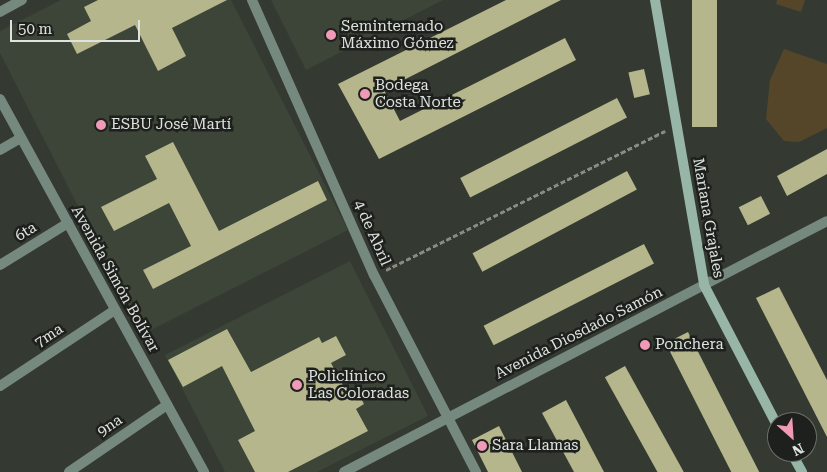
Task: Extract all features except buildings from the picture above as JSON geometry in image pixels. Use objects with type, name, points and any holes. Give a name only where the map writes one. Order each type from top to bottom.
[{"type":"street","points":[[0,12],[22,0]]},
{"type":"street","name":"4 de Abril","points":[[252,0],[374,276],[476,472]]},
{"type":"street","name":"Mariana Grajales","points":[[655,0],[704,285],[770,412]]},
{"type":"street","name":"Avenida Simón Bolívar","points":[[0,99],[204,472]]},
{"type":"street","points":[[0,150],[21,138]]},
{"type":"street","name":"Avenida Diosdado Samón","points":[[344,472],[827,221]]},
{"type":"street","name":"6ta","points":[[0,266],[68,223]]},
{"type":"street","name":"7ma","points":[[0,386],[115,310]]},
{"type":"street","name":"9na","points":[[69,472],[168,406]]},
{"type":"path","points":[[374,276],[677,126]]},
{"type":"shaded area","points":[[61,0],[231,0],[348,230],[143,334],[0,53],[0,31]]},
{"type":"shaded area","name":"Seminternado Máximo Gómez","points":[[271,0],[443,0],[306,70]]},
{"type":"shaded area","points":[[777,0],[805,0],[801,12],[776,4]]},
{"type":"shaded area","points":[[784,49],[827,64],[827,128],[799,142],[784,141],[766,119],[770,80]]},
{"type":"shaded area","name":"Policlínico Las Coloradas","points":[[350,261],[428,416],[317,472],[225,472],[165,355]]},
{"type":"place","name":"Seminternado Máximo Gómez","points":[[331,35]]},
{"type":"place","name":"Bodega Costa Norte","points":[[365,94]]},
{"type":"place","name":"ESBU José Martí","points":[[101,125]]},
{"type":"place","name":"Ponchera","points":[[645,345]]},
{"type":"place","name":"Policlínico Las Coloradas","points":[[297,385]]},
{"type":"place","name":"Sara Llamas","points":[[482,446]]}]
